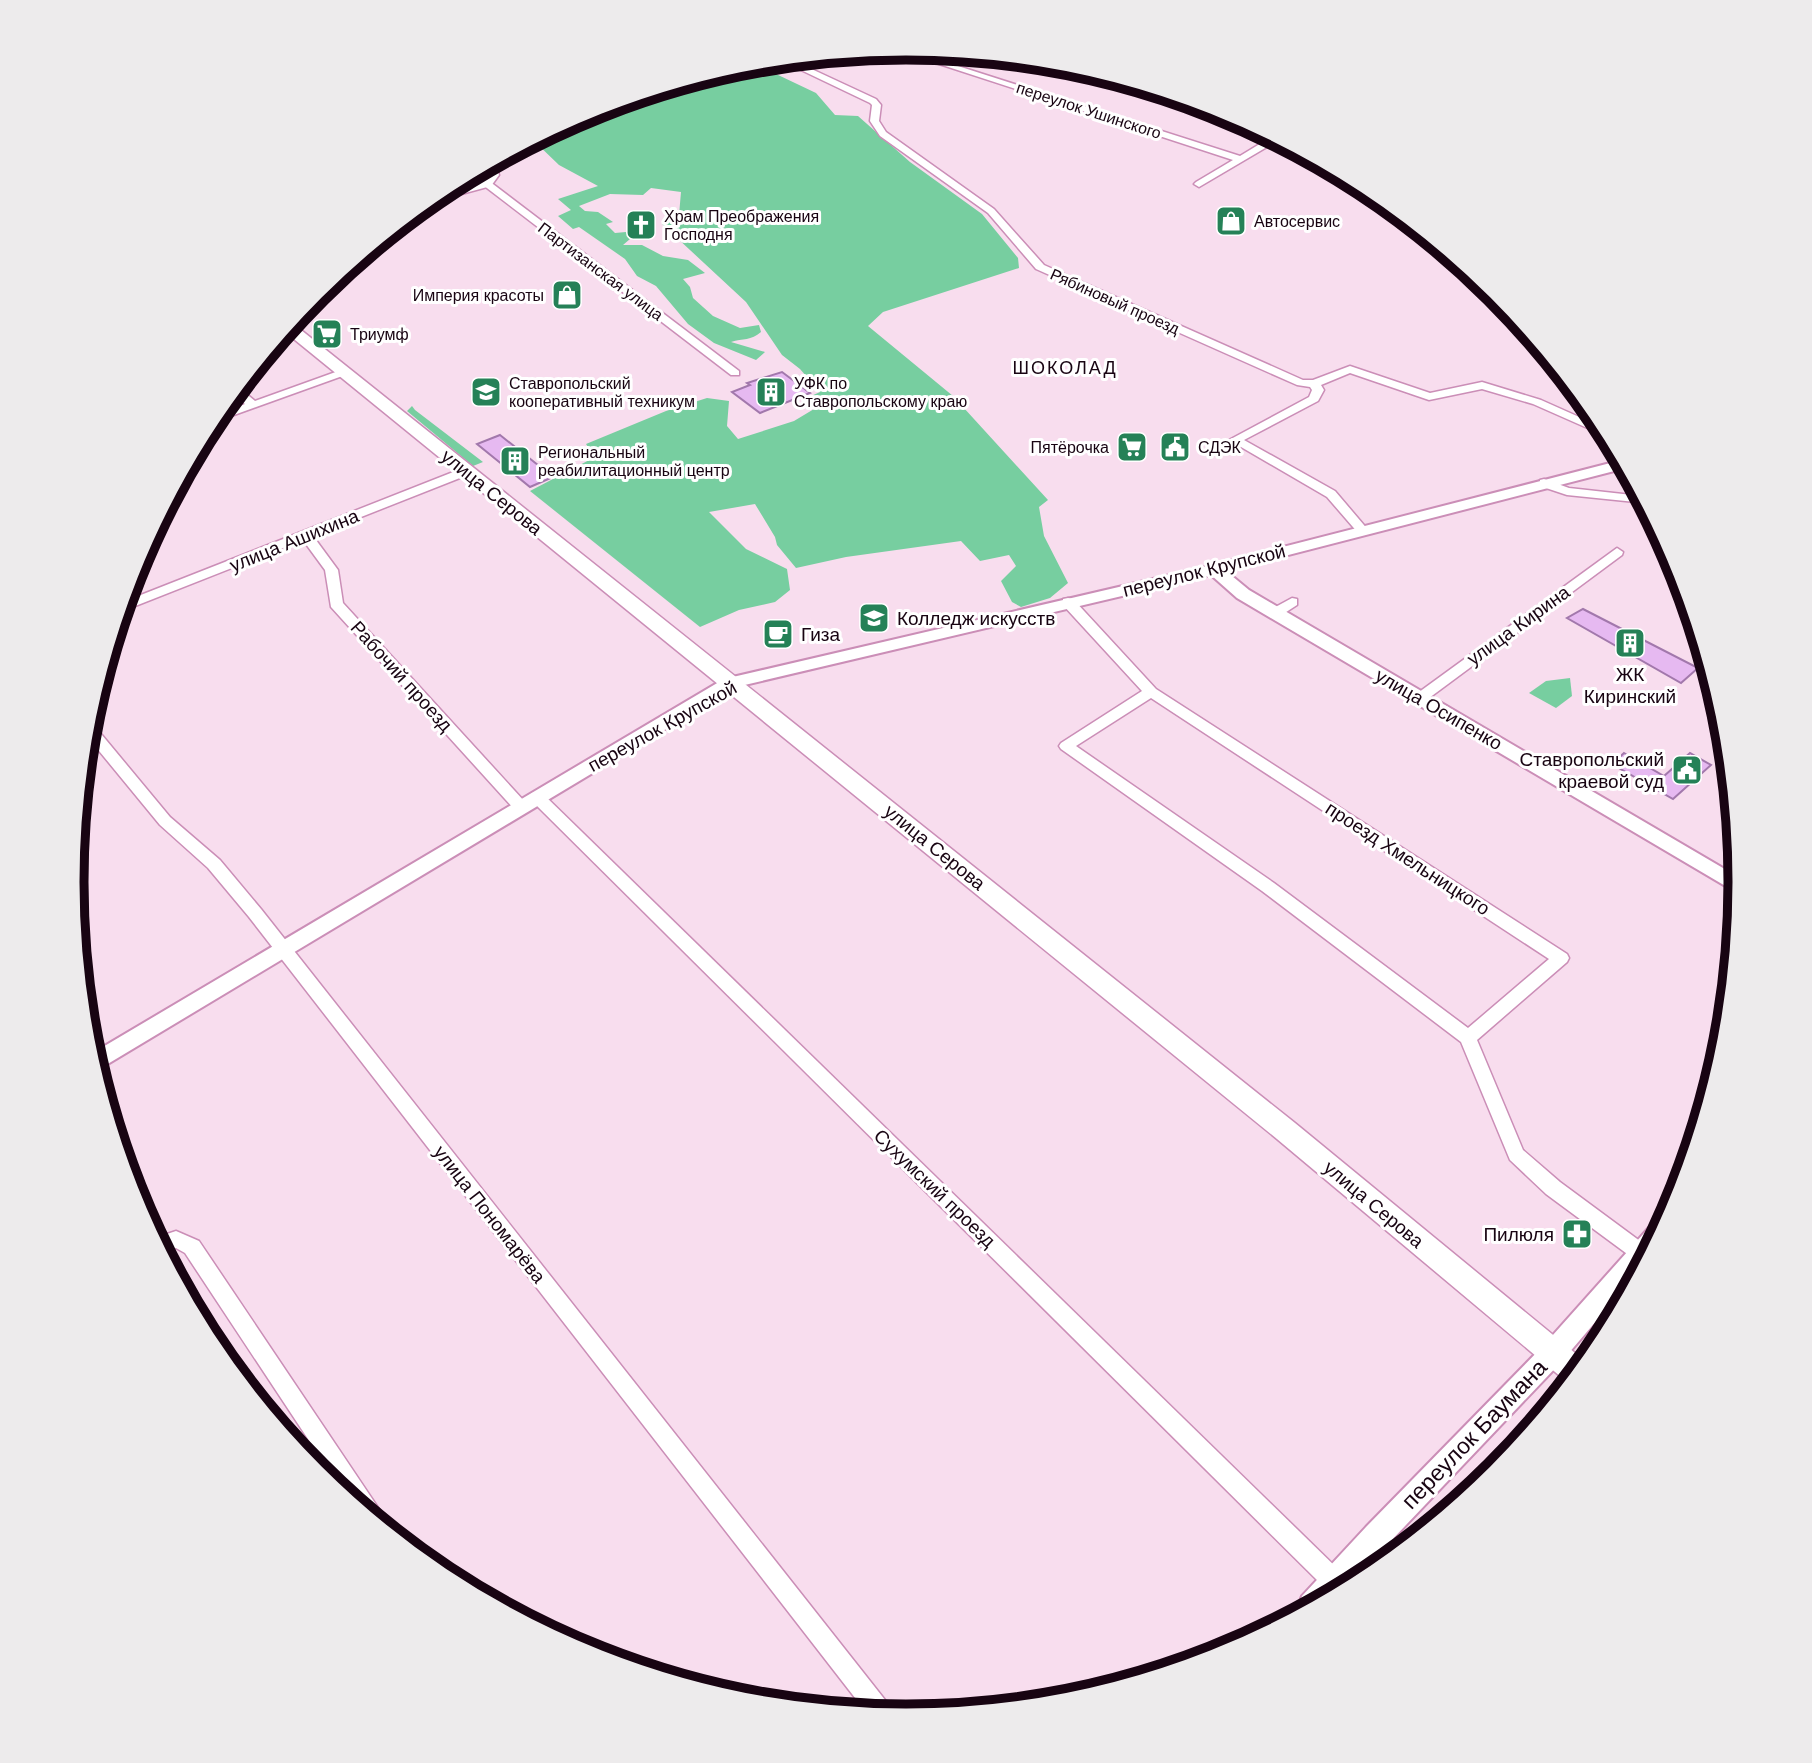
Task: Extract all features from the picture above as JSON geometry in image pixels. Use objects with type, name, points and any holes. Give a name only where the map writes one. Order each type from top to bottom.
[{"type":"main road","points":[[461,191],[486,183],[491,172]]},
{"type":"main road","name":"улица Серова","points":[[295,332],[1275,1122],[1569,1366]]},
{"type":"street","name":"переулок Ушинского","points":[[939,61],[1240,159]]},
{"type":"street","name":"Рябиновый проезд","points":[[801,67],[873,101],[877,105],[874,124],[883,134],[991,211],[1040,267],[1287,379],[1314,384]]},
{"type":"street","points":[[1199,184],[1268,143]]},
{"type":"street","name":"Партизанская улица","points":[[486,183],[735,373]]},
{"type":"street","points":[[1363,531],[1331,494],[1235,440],[1314,399],[1318,390],[1314,384],[1350,369],[1429,397],[1482,385],[1537,402],[1590,426]]},
{"type":"street","points":[[231,413],[344,372]]},
{"type":"street","points":[[243,397],[253,405]]},
{"type":"street","name":"переулок Крупской","points":[[103,1057],[730,683],[1214,569],[1615,466]]},
{"type":"street","name":"улица Ашихина","points":[[133,603],[466,471]]},
{"type":"street","points":[[1544,483],[1567,491],[1633,499]]},
{"type":"street","name":"Рабочий проезд","points":[[304,535],[331,570],[336,604],[528,802]]},
{"type":"street","name":"улица Кирина","points":[[1420,698],[1617,552]]},
{"type":"street","name":"улица Осипенко","points":[[1214,569],[1243,594],[1728,877]]},
{"type":"street","name":"проезд Хмельницкого","points":[[1068,602],[1151,692],[1561,958],[1468,1038]]},
{"type":"street","points":[[1275,613],[1292,602]]},
{"type":"street","points":[[1151,692],[1066,746],[1268,887],[1468,1038],[1516,1154],[1553,1188],[1640,1251]]},
{"type":"street","name":"улица Пономарёва","points":[[97,738],[165,821],[214,863],[873,1703]]},
{"type":"street","name":"Сухумский проезд","points":[[528,802],[1333,1580]]},
{"type":"street","points":[[167,1241],[184,1240],[192,1247],[354,1491]]},
{"type":"street","name":"переулок Баумана","points":[[1328,1586],[1553,1353],[1637,1257]]},
{"type":"street","points":[[1375,1536],[1388,1547]]},
{"type":"green space","points":[[772,71],[816,93],[835,115],[858,116],[910,162],[982,214],[1018,258],[1019,268],[883,312],[868,326],[953,396],[1048,500],[1039,507],[1044,536],[1068,583],[1050,598],[1021,607],[1012,602],[1001,581],[1016,566],[1009,555],[980,561],[961,541],[846,557],[796,568],[777,545],[755,504],[709,512],[746,549],[787,569],[790,590],[775,602],[739,610],[700,627],[530,491],[595,457],[586,444],[666,411],[707,398],[729,401],[727,426],[738,439],[794,421],[819,406],[809,397],[820,392],[800,369],[782,355],[746,302],[662,224],[679,215],[681,192],[651,188],[643,195],[610,194],[579,206],[585,211],[598,212],[613,222],[606,224],[615,233],[626,232],[630,239],[623,245],[642,245],[663,256],[688,260],[705,273],[683,279],[690,287],[693,298],[713,316],[740,328],[759,325],[761,332],[757,335],[731,342],[765,352],[756,360],[714,343],[688,324],[656,286],[637,276],[625,259],[579,227],[573,229],[558,216],[571,210],[558,199],[598,186],[559,165],[539,146],[642,103],[693,88]]},
{"type":"green space","points":[[412,406],[483,462],[473,466],[407,411]]},
{"type":"green space","points":[[1570,678],[1572,696],[1556,708],[1529,693],[1546,681]]},
{"type":"building","name":"УФК по Ставропольскому краю","points":[[782,372],[810,393],[760,413],[732,392],[750,385],[747,383]]},
{"type":"building","name":"Региональный реабилитационный центр","points":[[500,435],[553,477],[530,487],[477,444]]},
{"type":"building","name":"ЖК Киринский","points":[[1583,609],[1698,668],[1681,683],[1567,618]]},
{"type":"building","name":"Ставропольский краевой суд","points":[[1624,753],[1664,776],[1690,753],[1711,765],[1673,799],[1612,764]]},
{"type":"place","name":"Автосервис","points":[[1231,221]]},
{"type":"place","name":"Храм Преображения Господня","points":[[641,225]]},
{"type":"place","name":"Империя красоты","points":[[567,295]]},
{"type":"place","name":"Триумф","points":[[327,334]]},
{"type":"place","name":"Ставропольский кооперативный техникум","points":[[486,392]]},
{"type":"place","name":"УФК по Ставропольскому краю","points":[[771,392]]},
{"type":"place","name":"Пятёрочка","points":[[1132,447]]},
{"type":"place","name":"СДЭК","points":[[1175,447]]},
{"type":"place","name":"Региональный реабилитационный центр","points":[[515,461]]},
{"type":"place","name":"Колледж искусств","points":[[874,618]]},
{"type":"place","name":"Гиза","points":[[778,634]]},
{"type":"place","name":"ЖК Киринский","points":[[1630,643]]},
{"type":"place","name":"Ставропольский краевой суд","points":[[1687,770]]},
{"type":"place","name":"Пилюля","points":[[1577,1234]]},
{"type":"district","name":"ШОКОЛАД","points":[[1065,368]]}]
